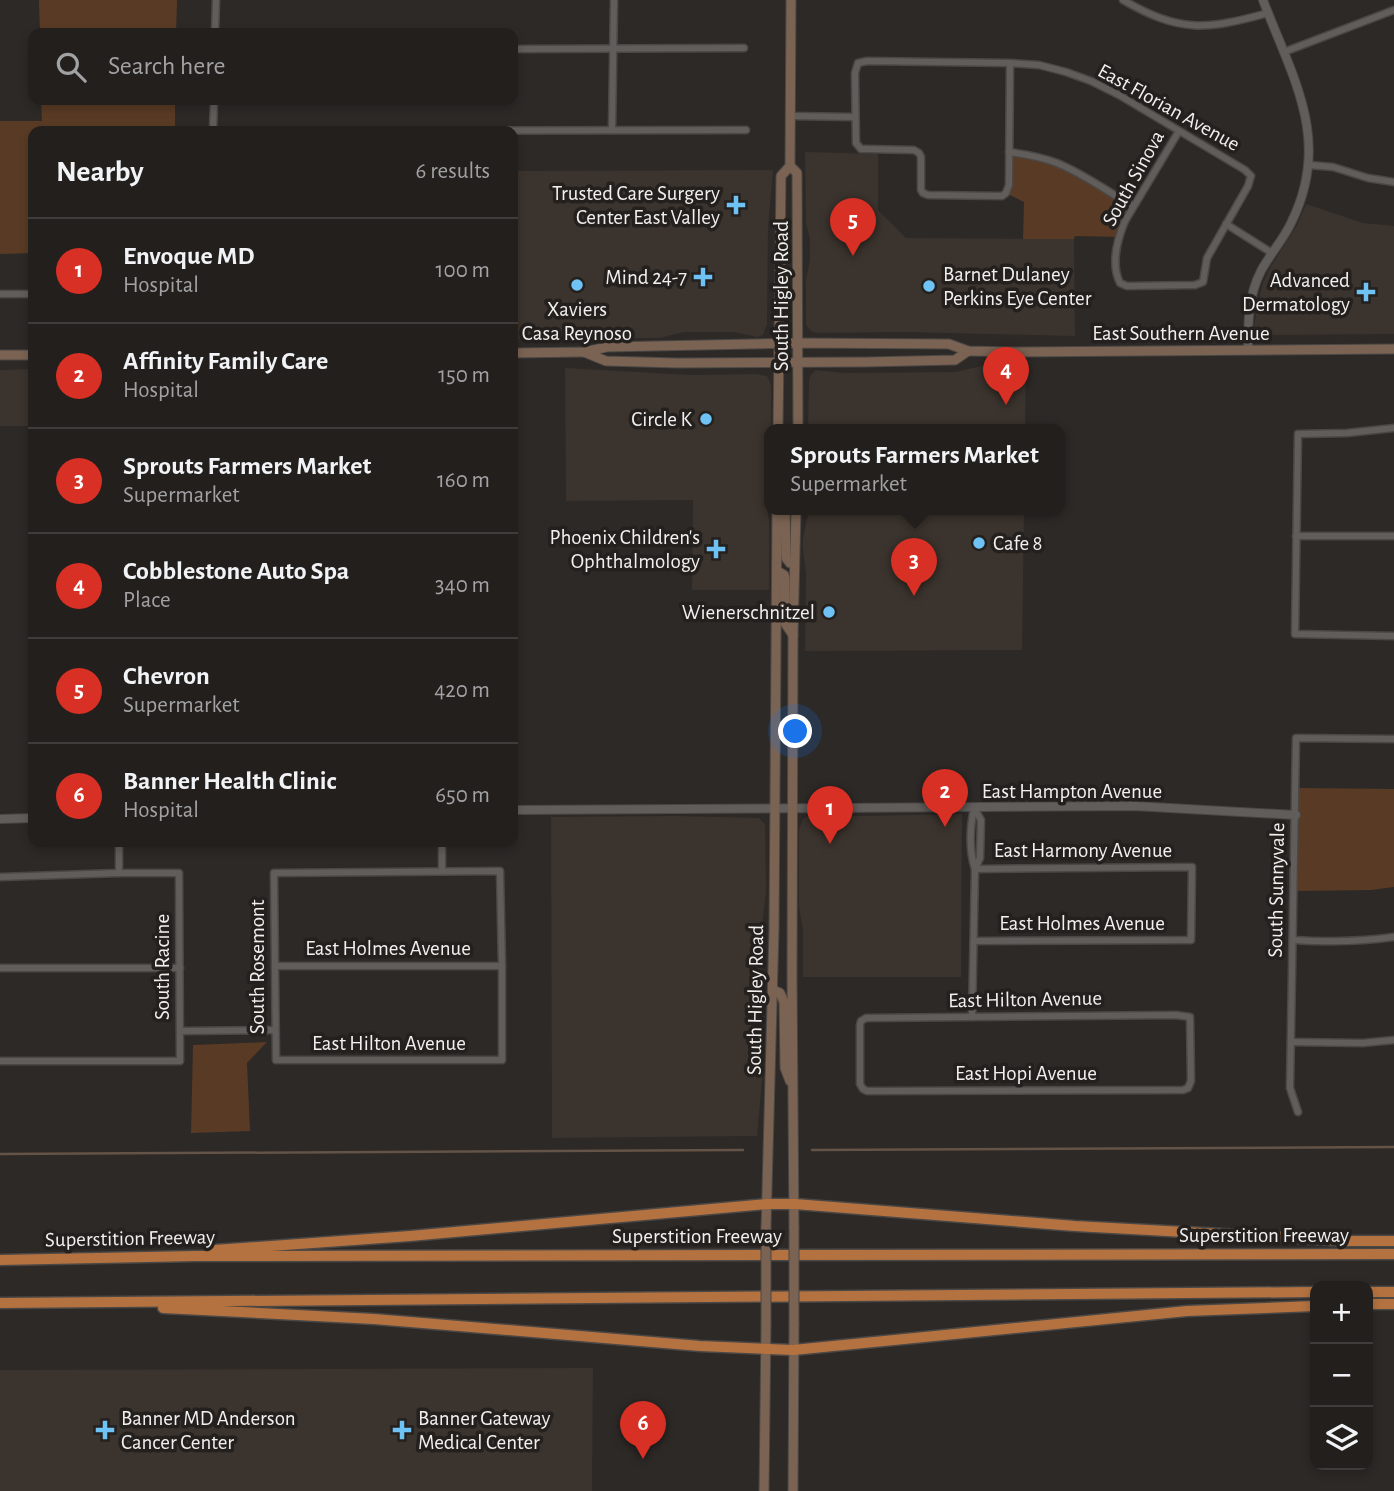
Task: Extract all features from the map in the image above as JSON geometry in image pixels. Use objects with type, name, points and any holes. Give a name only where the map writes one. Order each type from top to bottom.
[{"type":"highway","points":[[195,1256],[212,1250],[410,1236],[767,1204],[1075,1226],[1348,1241],[1394,1241]]},
{"type":"highway","name":"Superstition Freeway","points":[[0,1260],[195,1256],[1394,1254]]},
{"type":"highway","points":[[0,1303],[1310,1292]]},
{"type":"highway","points":[[1373,1292],[1394,1292]]},
{"type":"highway","points":[[45,1303],[374,1318],[700,1346],[793,1350],[1187,1311],[1310,1306]]},
{"type":"highway","points":[[1373,1304],[1394,1304]]},
{"type":"main road","name":"South Higley Road","points":[[778,424],[781,176],[790,166],[791,0]]},
{"type":"main road","name":"South Higley Road","points":[[790,166],[797,173],[798,424]]},
{"type":"main road","name":"East Southern Avenue","points":[[518,353],[584,352],[607,347],[797,343],[949,344],[968,351],[1394,349]]},
{"type":"main road","name":"East Southern Avenue","points":[[584,352],[606,362],[798,363],[955,360],[968,351]]},
{"type":"main road","points":[[0,355],[28,355]]},
{"type":"main road","name":"South Higley Road","points":[[764,1491],[766,1227],[773,990],[777,515]]},
{"type":"main road","points":[[785,515],[786,558],[790,564],[794,564]]},
{"type":"main road","name":"South Higley Road","points":[[793,1491],[795,1204],[792,808],[796,515]]},
{"type":"main road","points":[[777,571],[786,578],[786,623],[793,636]]},
{"type":"main road","points":[[773,990],[780,993],[784,1002],[785,1068],[793,1089]]},
{"type":"street","points":[[215,28],[216,0]]},
{"type":"street","points":[[612,130],[614,0]]},
{"type":"street","points":[[1123,0],[1142,11],[1188,26],[1233,23],[1268,13]]},
{"type":"street","points":[[1248,350],[1248,317],[1253,290],[1261,271],[1291,225],[1303,196],[1310,165],[1305,113],[1263,0]]},
{"type":"street","points":[[1284,52],[1394,10]]},
{"type":"street","points":[[518,50],[744,48]]},
{"type":"street","name":"East Florian Avenue","points":[[855,117],[855,73],[858,63],[1039,65],[1091,81],[1119,95],[1245,170],[1251,176],[1248,186],[1226,224]]},
{"type":"street","points":[[790,116],[855,117],[855,138],[858,146],[865,149],[914,150],[921,157],[923,194],[1002,196],[1006,194],[1009,186],[1010,63]]},
{"type":"street","points":[[213,126],[214,105]]},
{"type":"street","points":[[518,131],[746,130]]},
{"type":"street","name":"South Sinova","points":[[1179,131],[1133,206],[1119,237],[1116,276],[1120,283],[1127,286],[1195,285],[1203,282],[1206,258],[1226,224]]},
{"type":"street","points":[[1009,152],[1055,162],[1133,206]]},
{"type":"street","points":[[1310,165],[1333,167],[1368,178],[1394,182]]},
{"type":"street","points":[[1226,224],[1272,253]]},
{"type":"street","points":[[0,294],[28,294]]},
{"type":"street","points":[[1394,428],[1298,434],[1295,634],[1394,636]]},
{"type":"street","points":[[1296,536],[1394,536]]},
{"type":"street","name":"South Sunnyvale","points":[[1298,1112],[1290,1088],[1296,738],[1394,738]]},
{"type":"street","name":"East Hampton Avenue","points":[[518,810],[1134,806],[1296,815]]},
{"type":"street","points":[[972,1017],[975,869],[972,860],[971,820],[974,808]]},
{"type":"street","points":[[974,808],[981,820],[980,858],[975,869]]},
{"type":"street","points":[[0,819],[28,818]]},
{"type":"street","points":[[972,835],[981,836]]},
{"type":"street","points":[[0,877],[119,873],[119,847]]},
{"type":"street","points":[[442,847],[442,871],[500,871],[502,966]]},
{"type":"street","name":"East Harmony Avenue","points":[[975,869],[1192,867],[1191,940]]},
{"type":"street","name":"South Rosemont","points":[[276,1060],[274,873],[442,871]]},
{"type":"street","name":"South Racine","points":[[0,1061],[180,1061],[179,873],[119,873]]},
{"type":"street","points":[[1293,940],[1329,942],[1394,937]]},
{"type":"street","name":"East Holmes Avenue","points":[[974,941],[1191,940]]},
{"type":"street","name":"East Holmes Avenue","points":[[275,966],[502,966]]},
{"type":"street","name":"East Hilton Avenue","points":[[276,1060],[502,1060],[502,966]]},
{"type":"street","points":[[0,968],[180,968]]},
{"type":"street","name":"East Hilton Avenue","points":[[863,1089],[860,1084],[861,1021],[866,1018],[1176,1015],[1190,1017],[1191,1081],[1188,1088]]},
{"type":"street","points":[[180,1031],[275,1030]]},
{"type":"street","points":[[1291,1042],[1363,1043],[1394,1040]]},
{"type":"street","name":"East Hopi Avenue","points":[[863,1089],[1188,1088]]},
{"type":"shaded area","points":[[39,0],[177,0],[176,28],[40,28]]},
{"type":"shaded area","points":[[41,105],[175,105],[175,126],[28,126],[28,253],[0,254],[0,121],[42,121]]},
{"type":"shaded area","points":[[805,152],[878,154],[878,210],[906,238],[1074,239],[1075,336],[811,331],[806,325],[806,279],[810,239],[806,224]]},
{"type":"shaded area","points":[[1009,152],[1055,162],[1133,206],[1119,237],[1023,239],[1024,202],[1006,193]]},
{"type":"shaded area","points":[[773,170],[768,228],[767,324],[763,335],[757,337],[733,332],[684,332],[659,338],[518,339],[518,171]]},
{"type":"shaded area","points":[[1306,204],[1363,223],[1394,226],[1394,334],[1265,335],[1256,330],[1254,327],[1257,305],[1263,283],[1297,225]]},
{"type":"shaded area","points":[[982,366],[1026,366],[1025,424],[808,424],[809,380],[816,370],[844,373],[956,372]]},
{"type":"shaded area","points":[[565,368],[767,376],[771,384],[771,424],[764,424],[764,515],[768,515],[769,521],[769,590],[692,590],[693,500],[566,501]]},
{"type":"shaded area","points":[[28,369],[28,426],[0,426],[0,370]]},
{"type":"shaded area","points":[[808,515],[1024,515],[1022,650],[805,651],[806,573],[803,538]]},
{"type":"shaded area","points":[[1296,788],[1394,789],[1394,887],[1294,891]]},
{"type":"shaded area","points":[[962,814],[961,977],[803,977],[799,830],[803,819]]},
{"type":"shaded area","points":[[551,817],[759,818],[765,824],[766,890],[761,976],[765,1003],[757,1136],[552,1138]]},
{"type":"shaded area","points":[[267,1042],[247,1063],[250,1131],[191,1133],[193,1045]]},
{"type":"shaded area","name":"Banner Gateway Medical Center","points":[[593,1368],[592,1491],[0,1491],[0,1370]]},
{"type":"waterway","points":[[812,1150],[1394,1147]]},
{"type":"waterway","points":[[0,1154],[743,1150]]},
{"type":"place","name":"Trusted Care Surgery Center East Valley","points":[[736,205]]},
{"type":"place","name":"Chevron","points":[[853,256]]},
{"type":"place","name":"Mind 24-7","points":[[703,277]]},
{"type":"place","name":"Xaviers Casa Reynoso","points":[[577,285]]},
{"type":"place","name":"Barnet Dulaney Perkins Eye Center","points":[[929,286]]},
{"type":"place","name":"Advanced Dermatology","points":[[1366,292]]},
{"type":"place","name":"Cobblestone Auto Spa","points":[[1006,405]]},
{"type":"place","name":"Circle K","points":[[706,419]]},
{"type":"place","name":"Cafe 8","points":[[979,543]]},
{"type":"place","name":"Phoenix Children's Ophthalmology","points":[[716,549]]},
{"type":"place","name":"Sprouts Farmers Market","points":[[914,596]]},
{"type":"place","name":"Wienerschnitzel","points":[[829,612]]},
{"type":"place","name":"Affinity Family Care","points":[[945,827]]},
{"type":"place","name":"Envoque MD","points":[[830,844]]},
{"type":"place","name":"Banner MD Anderson Cancer Center","points":[[105,1430]]},
{"type":"place","name":"Banner Gateway Medical Center","points":[[402,1430]]},
{"type":"place","name":"Banner Health Clinic","points":[[643,1459]]}]
